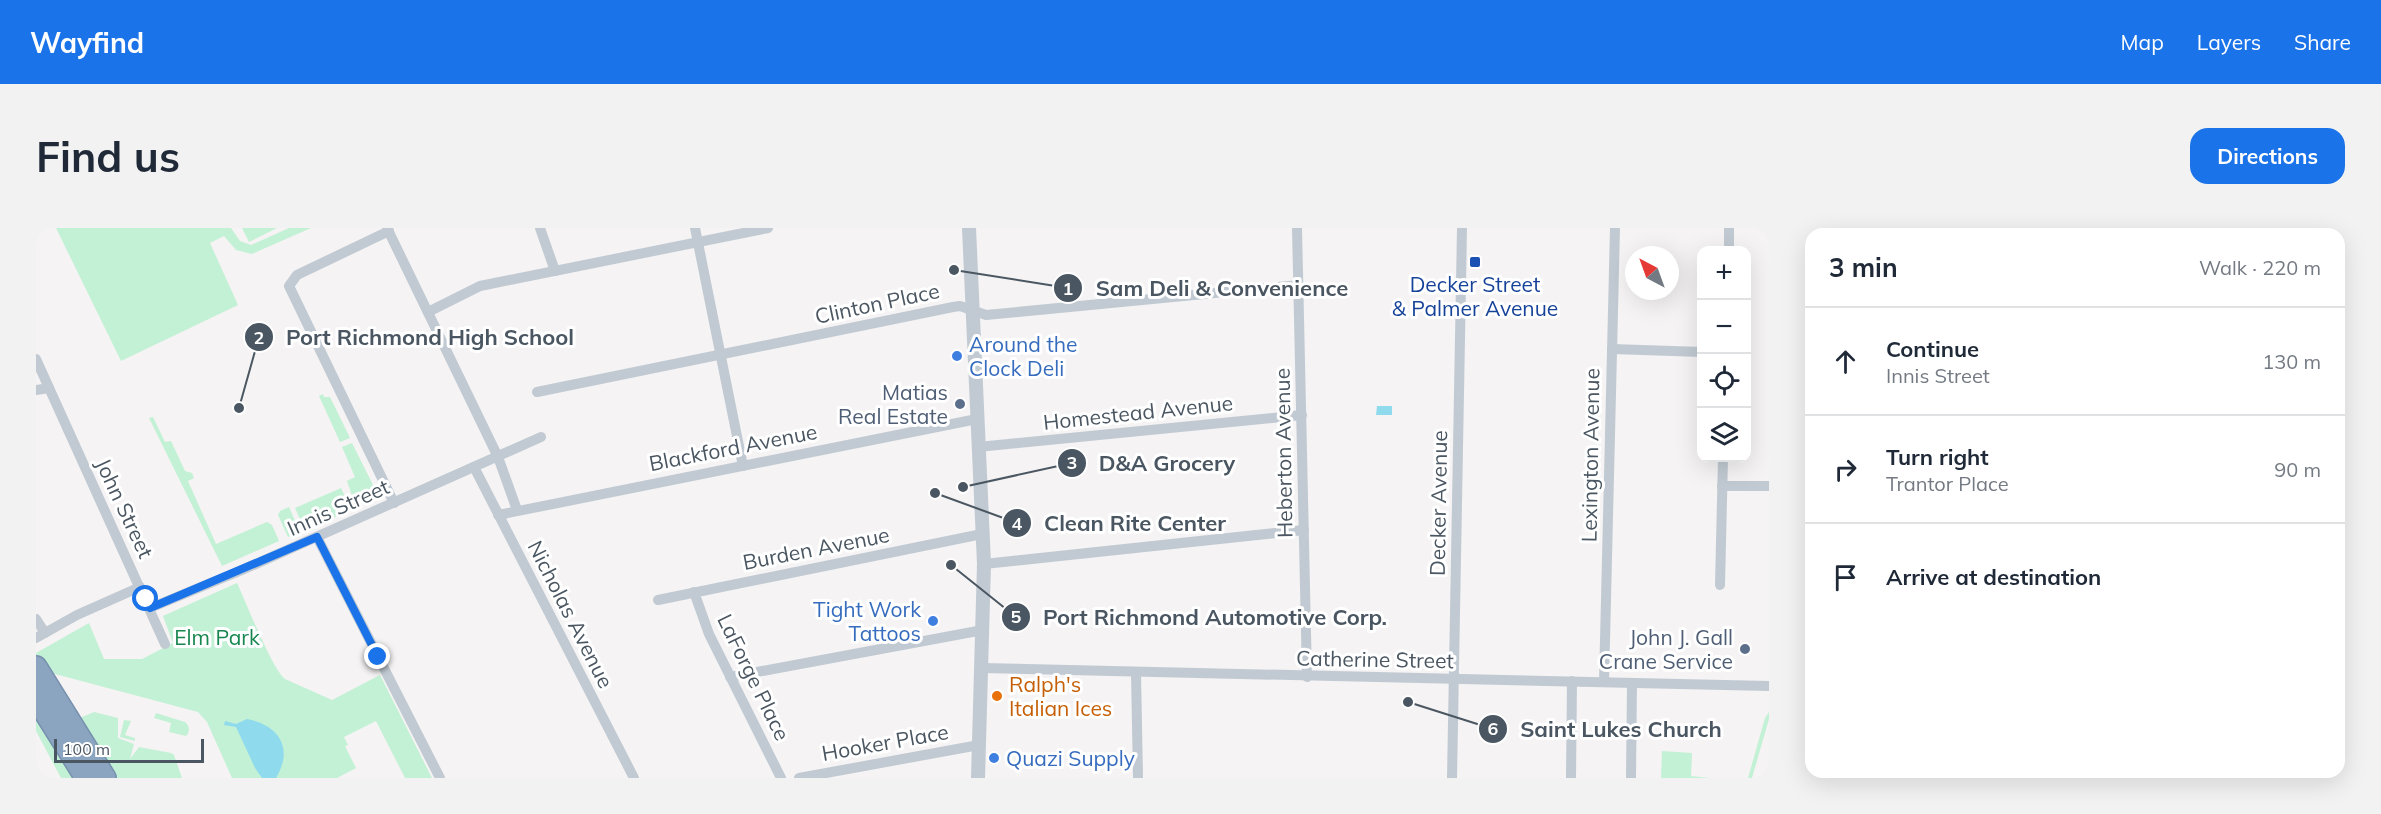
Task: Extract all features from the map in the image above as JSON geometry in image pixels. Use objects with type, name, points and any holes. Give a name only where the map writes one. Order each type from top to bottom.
[{"type":"highway","points":[[36,667],[105,778]]},
{"type":"highway","points":[[36,698],[86,778]]},
{"type":"street","points":[[540,228],[555,271]]},
{"type":"street","points":[[695,228],[742,466]]},
{"type":"street","points":[[428,312],[480,286],[768,228]]},
{"type":"street","points":[[969,228],[984,564],[978,778]]},
{"type":"street","name":"Heberton Avenue","points":[[1298,228],[1307,676]]},
{"type":"street","name":"Decker Avenue","points":[[1452,778],[1462,228]]},
{"type":"street","name":"Lexington Avenue","points":[[1604,682],[1615,228]]},
{"type":"street","points":[[1729,228],[1729,246]]},
{"type":"street","points":[[394,503],[289,289],[289,283],[297,275],[388,230],[498,457],[516,510]]},
{"type":"street","name":"Clinton Place","points":[[537,392],[960,306],[992,314],[1299,285]]},
{"type":"street","points":[[1612,348],[1697,352]]},
{"type":"street","name":"John Street","points":[[36,358],[165,644]]},
{"type":"street","points":[[36,390],[50,388]]},
{"type":"street","name":"Homestead Avenue","points":[[978,447],[1302,415]]},
{"type":"street","name":"Blackford Avenue","points":[[498,515],[977,418]]},
{"type":"street","name":"Innis Street","points":[[150,608],[317,537],[541,437]]},
{"type":"street","points":[[1720,585],[1723,462]]},
{"type":"street","name":"Nicholas Avenue","points":[[474,467],[634,778]]},
{"type":"street","points":[[1722,486],[1769,486]]},
{"type":"street","points":[[984,564],[1304,530]]},
{"type":"street","name":"Burden Avenue","points":[[658,600],[982,534]]},
{"type":"street","points":[[317,537],[440,778]]},
{"type":"street","points":[[36,620],[40,636],[77,615],[140,587]]},
{"type":"street","name":"LaForge Place","points":[[694,592],[709,634],[781,778]]},
{"type":"street","points":[[730,677],[983,630]]},
{"type":"street","name":"Catherine Street","points":[[981,668],[1769,686]]},
{"type":"street","points":[[1136,673],[1138,778]]},
{"type":"street","points":[[1571,778],[1572,681]]},
{"type":"street","points":[[1631,778],[1632,683]]},
{"type":"street","name":"Hooker Place","points":[[799,778],[979,745]]},
{"type":"green space","points":[[56,228],[231,228],[240,241],[251,245],[289,228],[311,228],[252,254],[236,250],[224,236],[210,243],[238,305],[121,361]]},
{"type":"green space","points":[[242,228],[277,228],[249,242]]},
{"type":"green space","points":[[323,394],[324,397],[330,397],[350,438],[340,442],[319,396]]},
{"type":"green space","points":[[153,417],[165,442],[171,441],[185,471],[192,473],[194,478],[188,481],[216,544],[267,522],[272,525],[279,541],[222,566],[149,418]]},
{"type":"green space","points":[[352,443],[379,497],[356,507],[347,481],[355,477],[342,447]]},
{"type":"green space","points":[[341,488],[351,510],[305,530],[295,508]]},
{"type":"green space","points":[[289,507],[300,532],[288,537],[278,515],[280,511]]},
{"type":"green space","name":"Elm Park","points":[[237,583],[266,649],[285,679],[332,700],[380,675],[432,778],[405,778],[376,721],[344,737],[348,745],[345,746],[356,768],[337,778],[232,778],[207,722],[198,712],[55,674],[36,657],[36,653],[89,623],[104,659],[142,659],[173,643],[163,616]]},
{"type":"green space","points":[[94,712],[118,718],[118,738],[134,744],[130,759],[139,747],[171,753],[174,755],[182,778],[61,778],[36,731],[36,720],[45,735],[49,737]]},
{"type":"green space","points":[[1769,712],[1752,778],[1748,778],[1765,718]]},
{"type":"green space","points":[[156,713],[185,722],[189,727],[186,736],[169,732],[171,723],[154,718]]},
{"type":"green space","points":[[124,720],[131,721],[125,735],[135,738],[135,741],[120,737]]},
{"type":"green space","points":[[1662,751],[1692,753],[1691,776],[1710,778],[1661,778]]},
{"type":"water","points":[[1377,406],[1392,406],[1392,415],[1376,415]]},
{"type":"water","points":[[247,719],[268,727],[280,739],[284,757],[276,778],[262,778],[236,727],[224,725],[225,721],[236,724]]},
{"type":"place","name":"Decker Street & Palmer Avenue","points":[[1475,262]]},
{"type":"place","name":"Sam Deli & Convenience","points":[[954,270]]},
{"type":"place","name":"Around the Clock Deli","points":[[957,356]]},
{"type":"place","name":"Matias Real Estate","points":[[960,404]]},
{"type":"place","name":"Port Richmond High School","points":[[239,408]]},
{"type":"place","name":"D&A Grocery","points":[[963,487]]},
{"type":"place","name":"Clean Rite Center","points":[[935,493]]},
{"type":"place","name":"Port Richmond Automotive Corp.","points":[[951,565]]},
{"type":"place","name":"Tight Work Tattoos","points":[[933,621]]},
{"type":"place","name":"John J. Gall Crane Service","points":[[1745,649]]},
{"type":"place","name":"Ralph's Italian Ices","points":[[997,696]]},
{"type":"place","name":"Saint Lukes Church","points":[[1408,702]]},
{"type":"place","name":"Quazi Supply","points":[[994,758]]},
{"type":"route","points":[[146,599],[150,608],[317,537],[378,657]]}]
